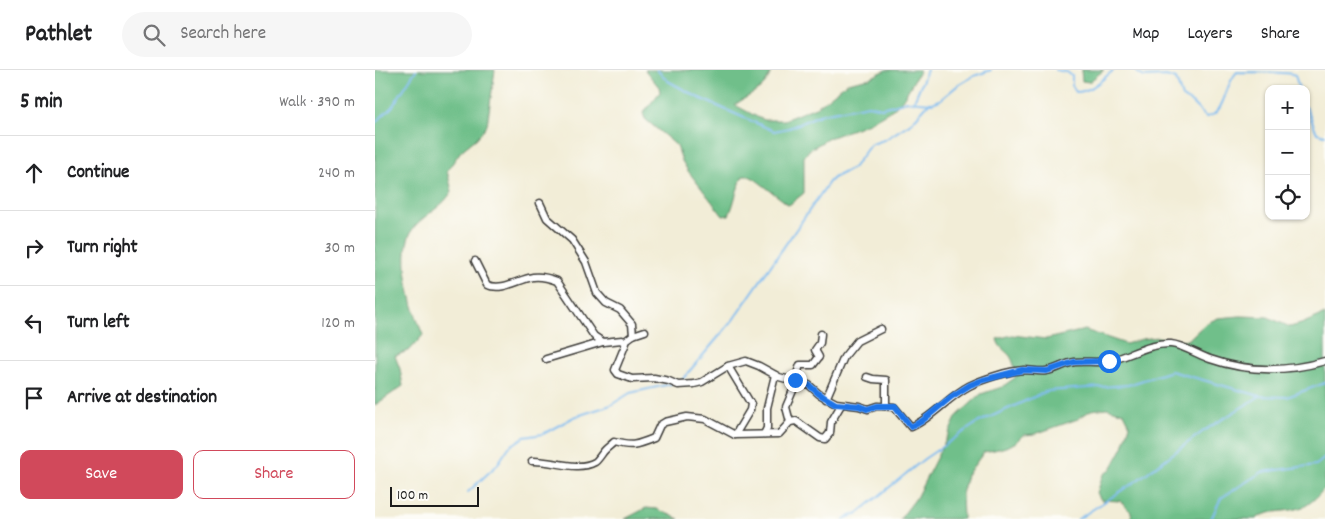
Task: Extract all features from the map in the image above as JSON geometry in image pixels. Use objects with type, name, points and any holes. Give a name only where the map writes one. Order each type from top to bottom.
[{"type":"street","points":[[540,203],[547,218],[572,240],[586,262],[597,292],[607,303],[620,310],[632,324],[633,335]]},
{"type":"street","points":[[475,260],[487,285],[493,287],[503,287],[535,277],[557,281],[594,336],[603,342]]},
{"type":"street","points":[[826,399],[844,357],[857,341],[881,329]]},
{"type":"street","points":[[546,359],[603,342],[625,341],[633,335],[645,331]]},
{"type":"street","points":[[790,422],[785,407],[796,381],[800,365],[813,365],[819,357],[815,350],[820,343],[821,334]]},
{"type":"street","points":[[625,341],[626,346],[615,370],[617,374],[633,379],[669,381],[678,385],[702,382],[728,366],[746,361],[759,366],[775,376],[809,385],[826,399],[841,405],[859,406],[867,409],[886,405],[897,408],[912,427],[951,397],[970,385],[983,380],[1022,370],[1047,371],[1074,362],[1109,361],[1138,350],[1169,344],[1219,362],[1256,369],[1287,369],[1325,361]]},
{"type":"street","points":[[728,366],[751,404],[750,410],[735,435]]},
{"type":"street","points":[[764,434],[767,428],[767,408],[775,376]]},
{"type":"street","points":[[867,377],[873,380],[886,380],[886,405]]},
{"type":"street","points":[[532,460],[549,461],[567,466],[585,464],[595,461],[615,442],[636,446],[654,438],[660,425],[665,422],[687,417],[705,419],[735,435],[779,434],[790,422],[796,420],[820,438],[825,439],[831,422],[841,405]]},
{"type":"green space","points":[[375,70],[495,70],[487,125],[477,138],[461,151],[447,171],[452,191],[448,197],[415,226],[409,236],[406,249],[407,279],[414,310],[423,335],[410,350],[395,356],[403,386],[375,405]]},
{"type":"green space","points":[[645,70],[771,70],[769,77],[761,88],[735,105],[765,120],[784,120],[818,106],[847,83],[870,78],[886,70],[920,70],[903,99],[893,109],[869,123],[829,138],[809,150],[804,157],[804,193],[789,205],[755,179],[743,176],[729,215],[723,216],[688,171],[677,146],[645,119],[643,113],[660,92],[659,87]]},
{"type":"green space","points":[[1081,70],[1104,70],[1089,82],[1082,81]]},
{"type":"green space","points":[[1325,314],[1325,488],[1305,506],[1293,510],[1267,513],[1256,519],[1132,519],[1131,512],[1120,501],[1101,500],[1097,493],[1103,475],[1111,469],[1123,447],[1130,425],[1124,413],[1107,408],[1091,410],[1078,419],[1035,434],[1024,435],[1011,445],[984,452],[967,475],[962,494],[963,519],[900,519],[916,498],[957,416],[981,394],[1002,387],[1016,377],[1011,358],[1001,347],[997,339],[1012,335],[1046,339],[1085,330],[1126,344],[1158,337],[1184,341],[1189,339],[1205,324],[1218,318],[1240,316],[1268,317],[1290,327]]},
{"type":"green space","points":[[646,508],[657,509],[679,519],[625,519]]},
{"type":"waterway","points":[[375,123],[392,107],[416,70]]},
{"type":"waterway","points":[[657,70],[668,81],[697,97],[774,131],[789,128],[822,114],[868,105],[882,108],[907,101],[932,103],[940,100],[957,86],[974,76],[991,70]]},
{"type":"waterway","points":[[914,101],[927,70]]},
{"type":"waterway","points":[[1055,70],[1067,72],[1072,76],[1072,85],[1076,92],[1087,90],[1114,70]]},
{"type":"waterway","points":[[1134,70],[1144,77],[1166,76],[1176,79],[1182,97],[1192,103],[1206,117],[1213,115],[1217,111],[1229,84],[1237,72],[1291,74],[1295,75],[1298,85]]},
{"type":"waterway","points":[[678,382],[681,381],[733,320],[829,182],[853,168],[870,145],[886,139],[911,123],[929,103]]},
{"type":"waterway","points":[[1310,116],[1317,133],[1325,135]]},
{"type":"waterway","points":[[844,519],[858,513],[924,459],[977,423],[1047,391],[1128,385],[1171,371],[1260,396],[1287,397],[1325,383]]},
{"type":"waterway","points":[[468,492],[497,465],[509,447],[524,437],[543,434],[574,417],[611,405],[630,393],[671,384]]},
{"type":"waterway","points":[[1078,519],[1132,484],[1205,430],[1260,396]]},
{"type":"waterway","points":[[1211,519],[1221,498],[1262,472],[1316,465],[1325,458]]},
{"type":"route","points":[[795,380],[809,385],[819,394],[836,404],[859,406],[867,409],[886,405],[895,406],[912,427],[951,397],[970,385],[983,380],[1022,370],[1047,371],[1074,362],[1109,361]]}]
